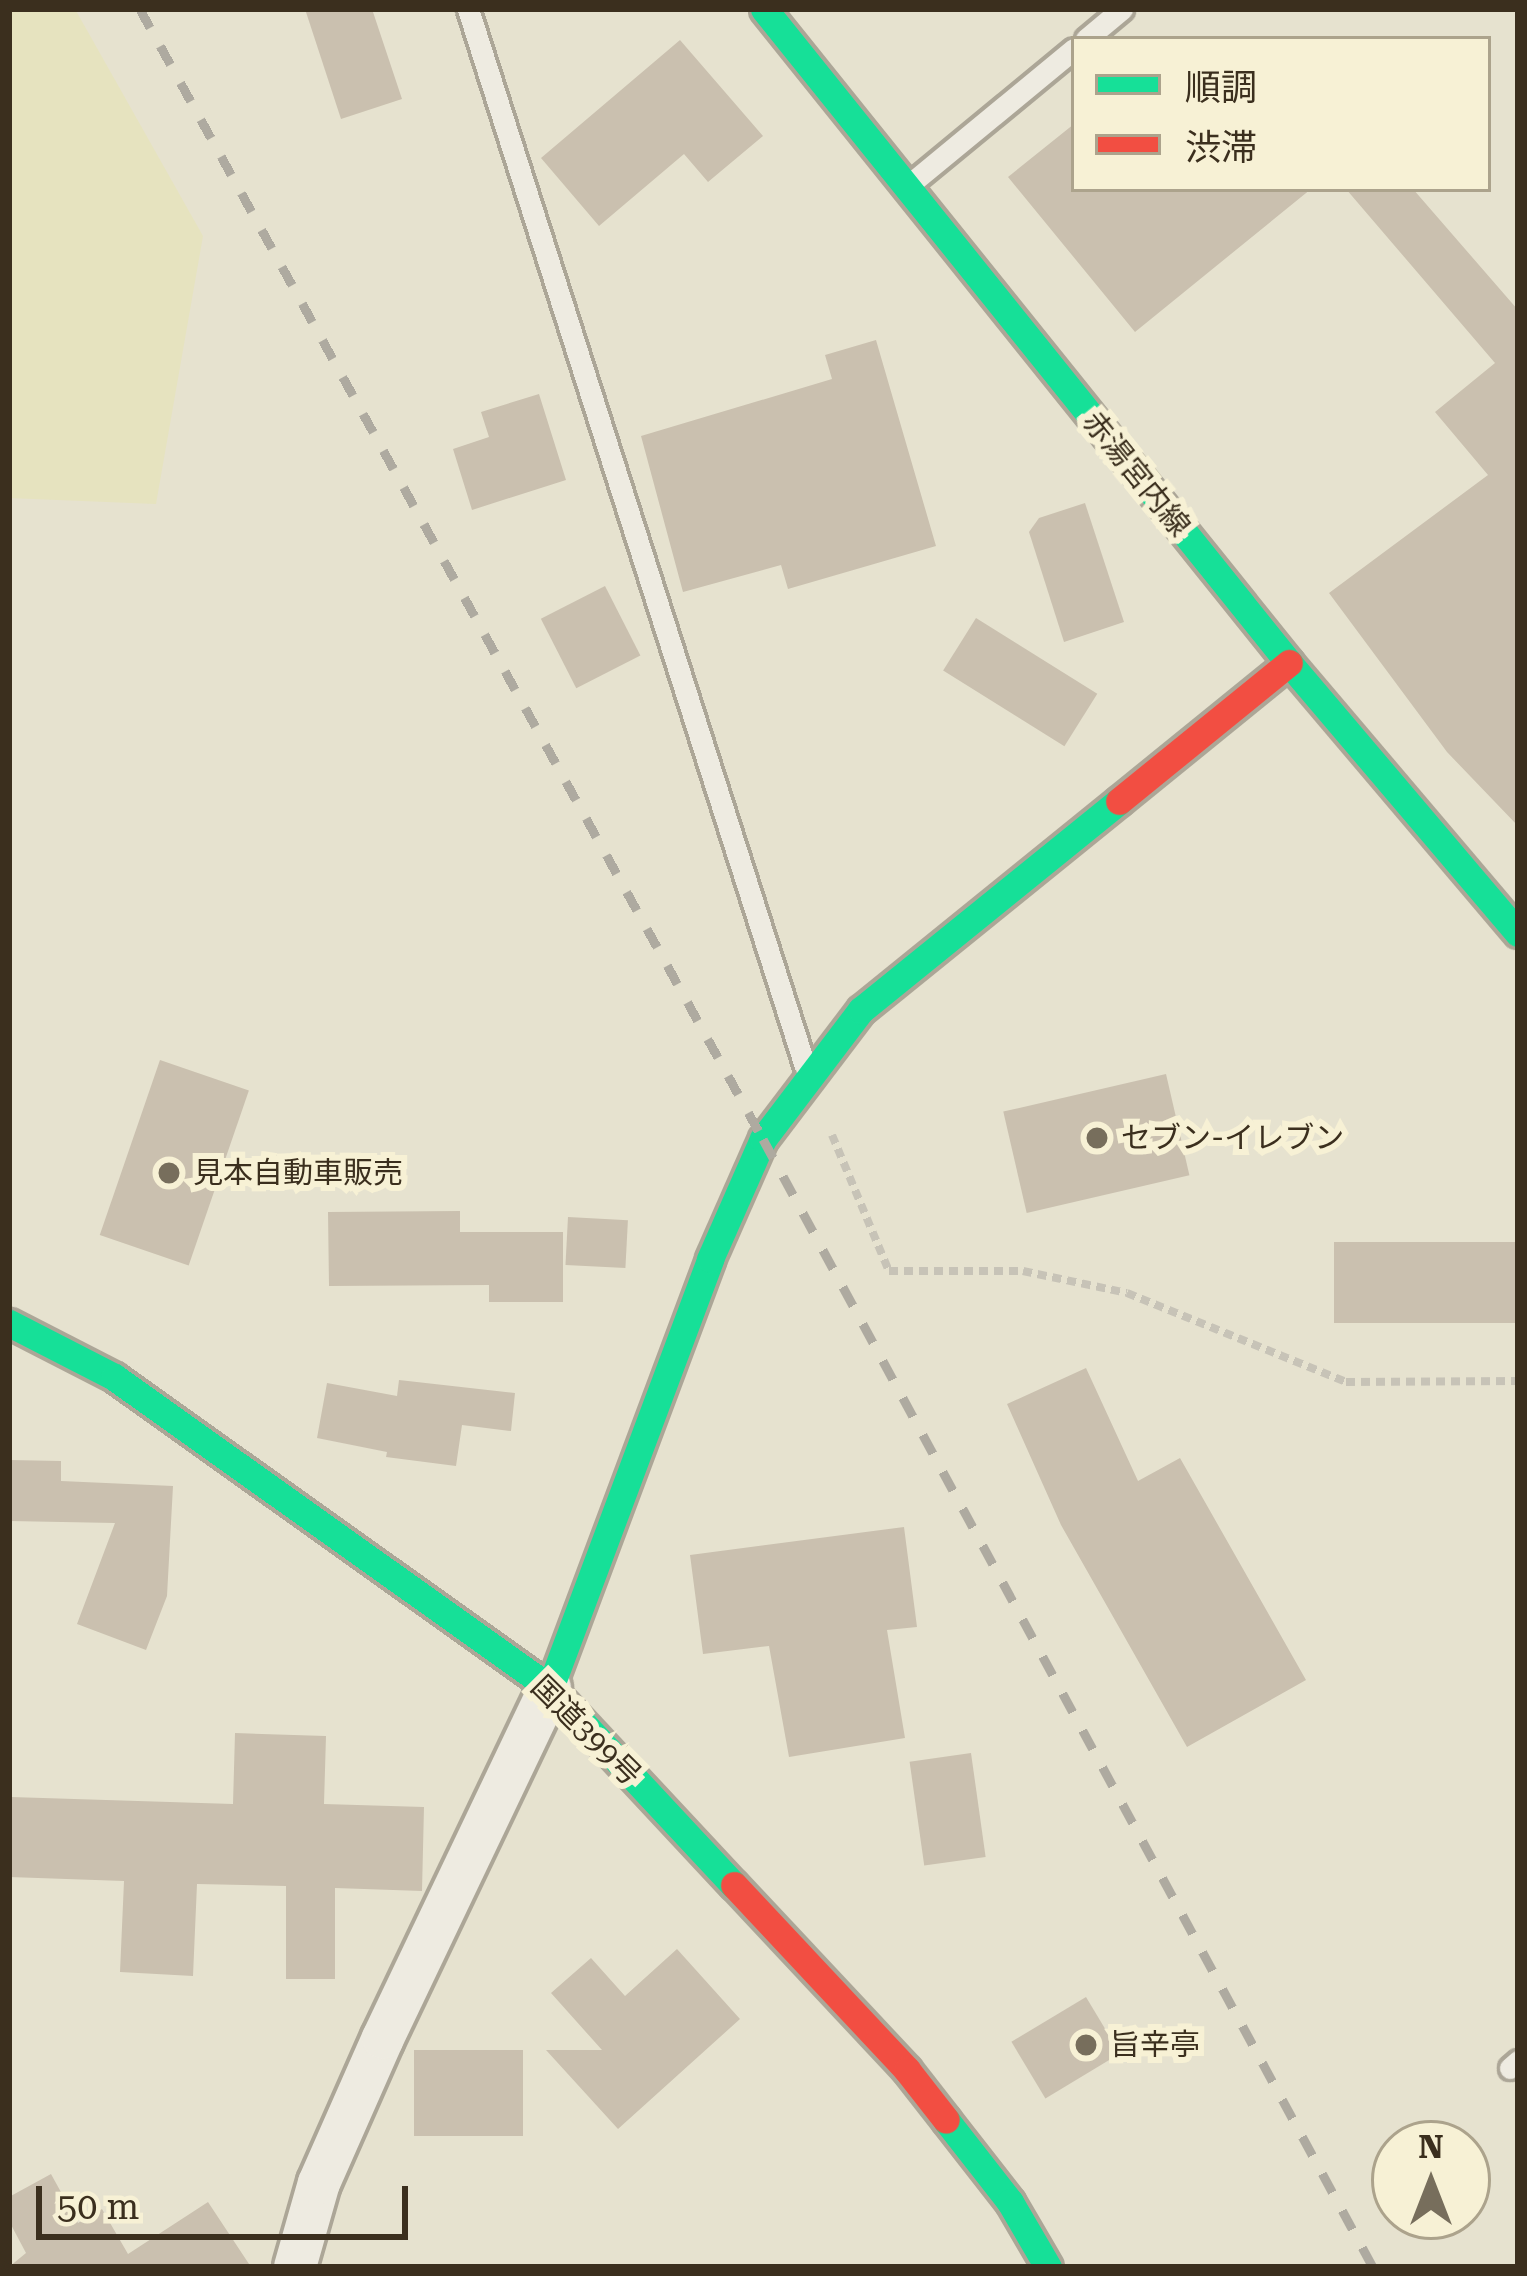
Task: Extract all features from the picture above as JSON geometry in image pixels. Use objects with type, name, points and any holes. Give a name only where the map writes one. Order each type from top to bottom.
[{"type":"main road","name":"赤湯宮内線","points":[[764,9],[1289,663],[1518,933]]},
{"type":"main road","points":[[550,1688],[710,1258],[763,1138],[861,1010],[1289,663]]},
{"type":"main road","name":"国道399号","points":[[9,1323],[114,1377],[550,1688],[907,2070],[1010,2202],[1048,2267]]},
{"type":"street","points":[[295,2267],[319,2183],[382,2038],[550,1688]]},
{"type":"lane","points":[[468,9],[809,1078]]},
{"type":"lane","points":[[1090,36],[1122,9]]},
{"type":"lane","points":[[905,188],[1071,51]]},
{"type":"path","points":[[809,1078],[889,1271],[1024,1271],[1127,1293],[1346,1382],[1518,1381]]},
{"type":"shaded area","points":[[9,9],[75,9],[203,236],[156,504],[9,498]]},
{"type":"building","points":[[305,9],[372,9],[402,99],[341,119]]},
{"type":"building","points":[[680,40],[763,136],[708,182],[684,154],[599,226],[541,158]]},
{"type":"building","points":[[1071,126],[1071,192],[1307,192],[1135,332],[1008,177]]},
{"type":"building","points":[[1349,192],[1416,192],[1518,310],[1518,826],[1447,752],[1329,593],[1488,475],[1435,412],[1495,363]]},
{"type":"building","points":[[876,340],[936,546],[788,589],[781,565],[683,592],[641,436],[832,379],[825,355]]},
{"type":"building","points":[[539,394],[566,480],[472,510],[453,449],[489,437],[481,412]]},
{"type":"building","points":[[1085,503],[1124,622],[1064,642],[1029,532],[1039,518]]},
{"type":"building","points":[[605,586],[640,655],[576,688],[541,619]]},
{"type":"building","points":[[976,618],[1097,694],[1064,746],[943,671]]},
{"type":"building","points":[[160,1060],[249,1091],[189,1266],[100,1235]]},
{"type":"building","points":[[1166,1074],[1189,1175],[1027,1213],[1003,1112]]},
{"type":"building","points":[[460,1211],[460,1232],[563,1232],[563,1302],[489,1302],[489,1285],[329,1286],[328,1212]]},
{"type":"building","points":[[568,1217],[628,1220],[625,1268],[565,1265]]},
{"type":"building","points":[[1334,1242],[1518,1242],[1518,1323],[1334,1323]]},
{"type":"building","points":[[1086,1368],[1138,1481],[1180,1458],[1306,1680],[1187,1747],[1061,1525],[1007,1404]]},
{"type":"building","points":[[399,1380],[515,1393],[511,1431],[462,1425],[456,1466],[386,1457],[387,1452],[317,1438],[327,1383],[397,1396]]},
{"type":"building","points":[[9,1460],[61,1461],[61,1481],[173,1486],[167,1596],[146,1650],[77,1624],[115,1523],[9,1521]]},
{"type":"building","points":[[904,1527],[917,1627],[887,1630],[905,1738],[789,1757],[769,1646],[703,1654],[690,1555]]},
{"type":"building","points":[[235,1733],[326,1736],[324,1804],[424,1807],[422,1891],[335,1888],[335,1979],[286,1979],[286,1886],[197,1884],[193,1976],[120,1972],[124,1881],[9,1877],[11,1797],[233,1804]]},
{"type":"building","points":[[971,1753],[986,1857],[924,1866],[910,1762]]},
{"type":"building","points":[[677,1949],[740,2019],[618,2129],[546,2050],[602,2050],[551,1993],[591,1958],[625,1996]]},
{"type":"building","points":[[1086,1997],[1120,2054],[1045,2098],[1011,2042]]},
{"type":"building","points":[[414,2050],[523,2050],[523,2136],[414,2136]]},
{"type":"building","points":[[51,2174],[78,2223],[102,2209],[128,2254],[208,2202],[251,2267],[9,2267],[26,2253],[9,2221],[9,2197]]},
{"type":"railway","points":[[140,9],[763,1139],[1373,2267]]},
{"type":"traffic: fast","points":[[764,9],[1289,663],[1518,933]]},
{"type":"traffic: fast","points":[[550,1688],[710,1259],[763,1139],[861,1010],[1119,801]]},
{"type":"traffic: fast","points":[[9,1323],[114,1377],[550,1688],[734,1885]]},
{"type":"traffic: fast","points":[[946,2120],[1010,2202],[1048,2267]]},
{"type":"traffic: jam","points":[[1119,801],[1289,663]]},
{"type":"traffic: jam","points":[[734,1885],[907,2070],[946,2120]]},
{"type":"place","name":"セブン-イレブン","points":[[1097,1138]]},
{"type":"place","name":"見本自動車販売","points":[[169,1173]]},
{"type":"place","name":"旨辛亭","points":[[1086,2045]]}]
